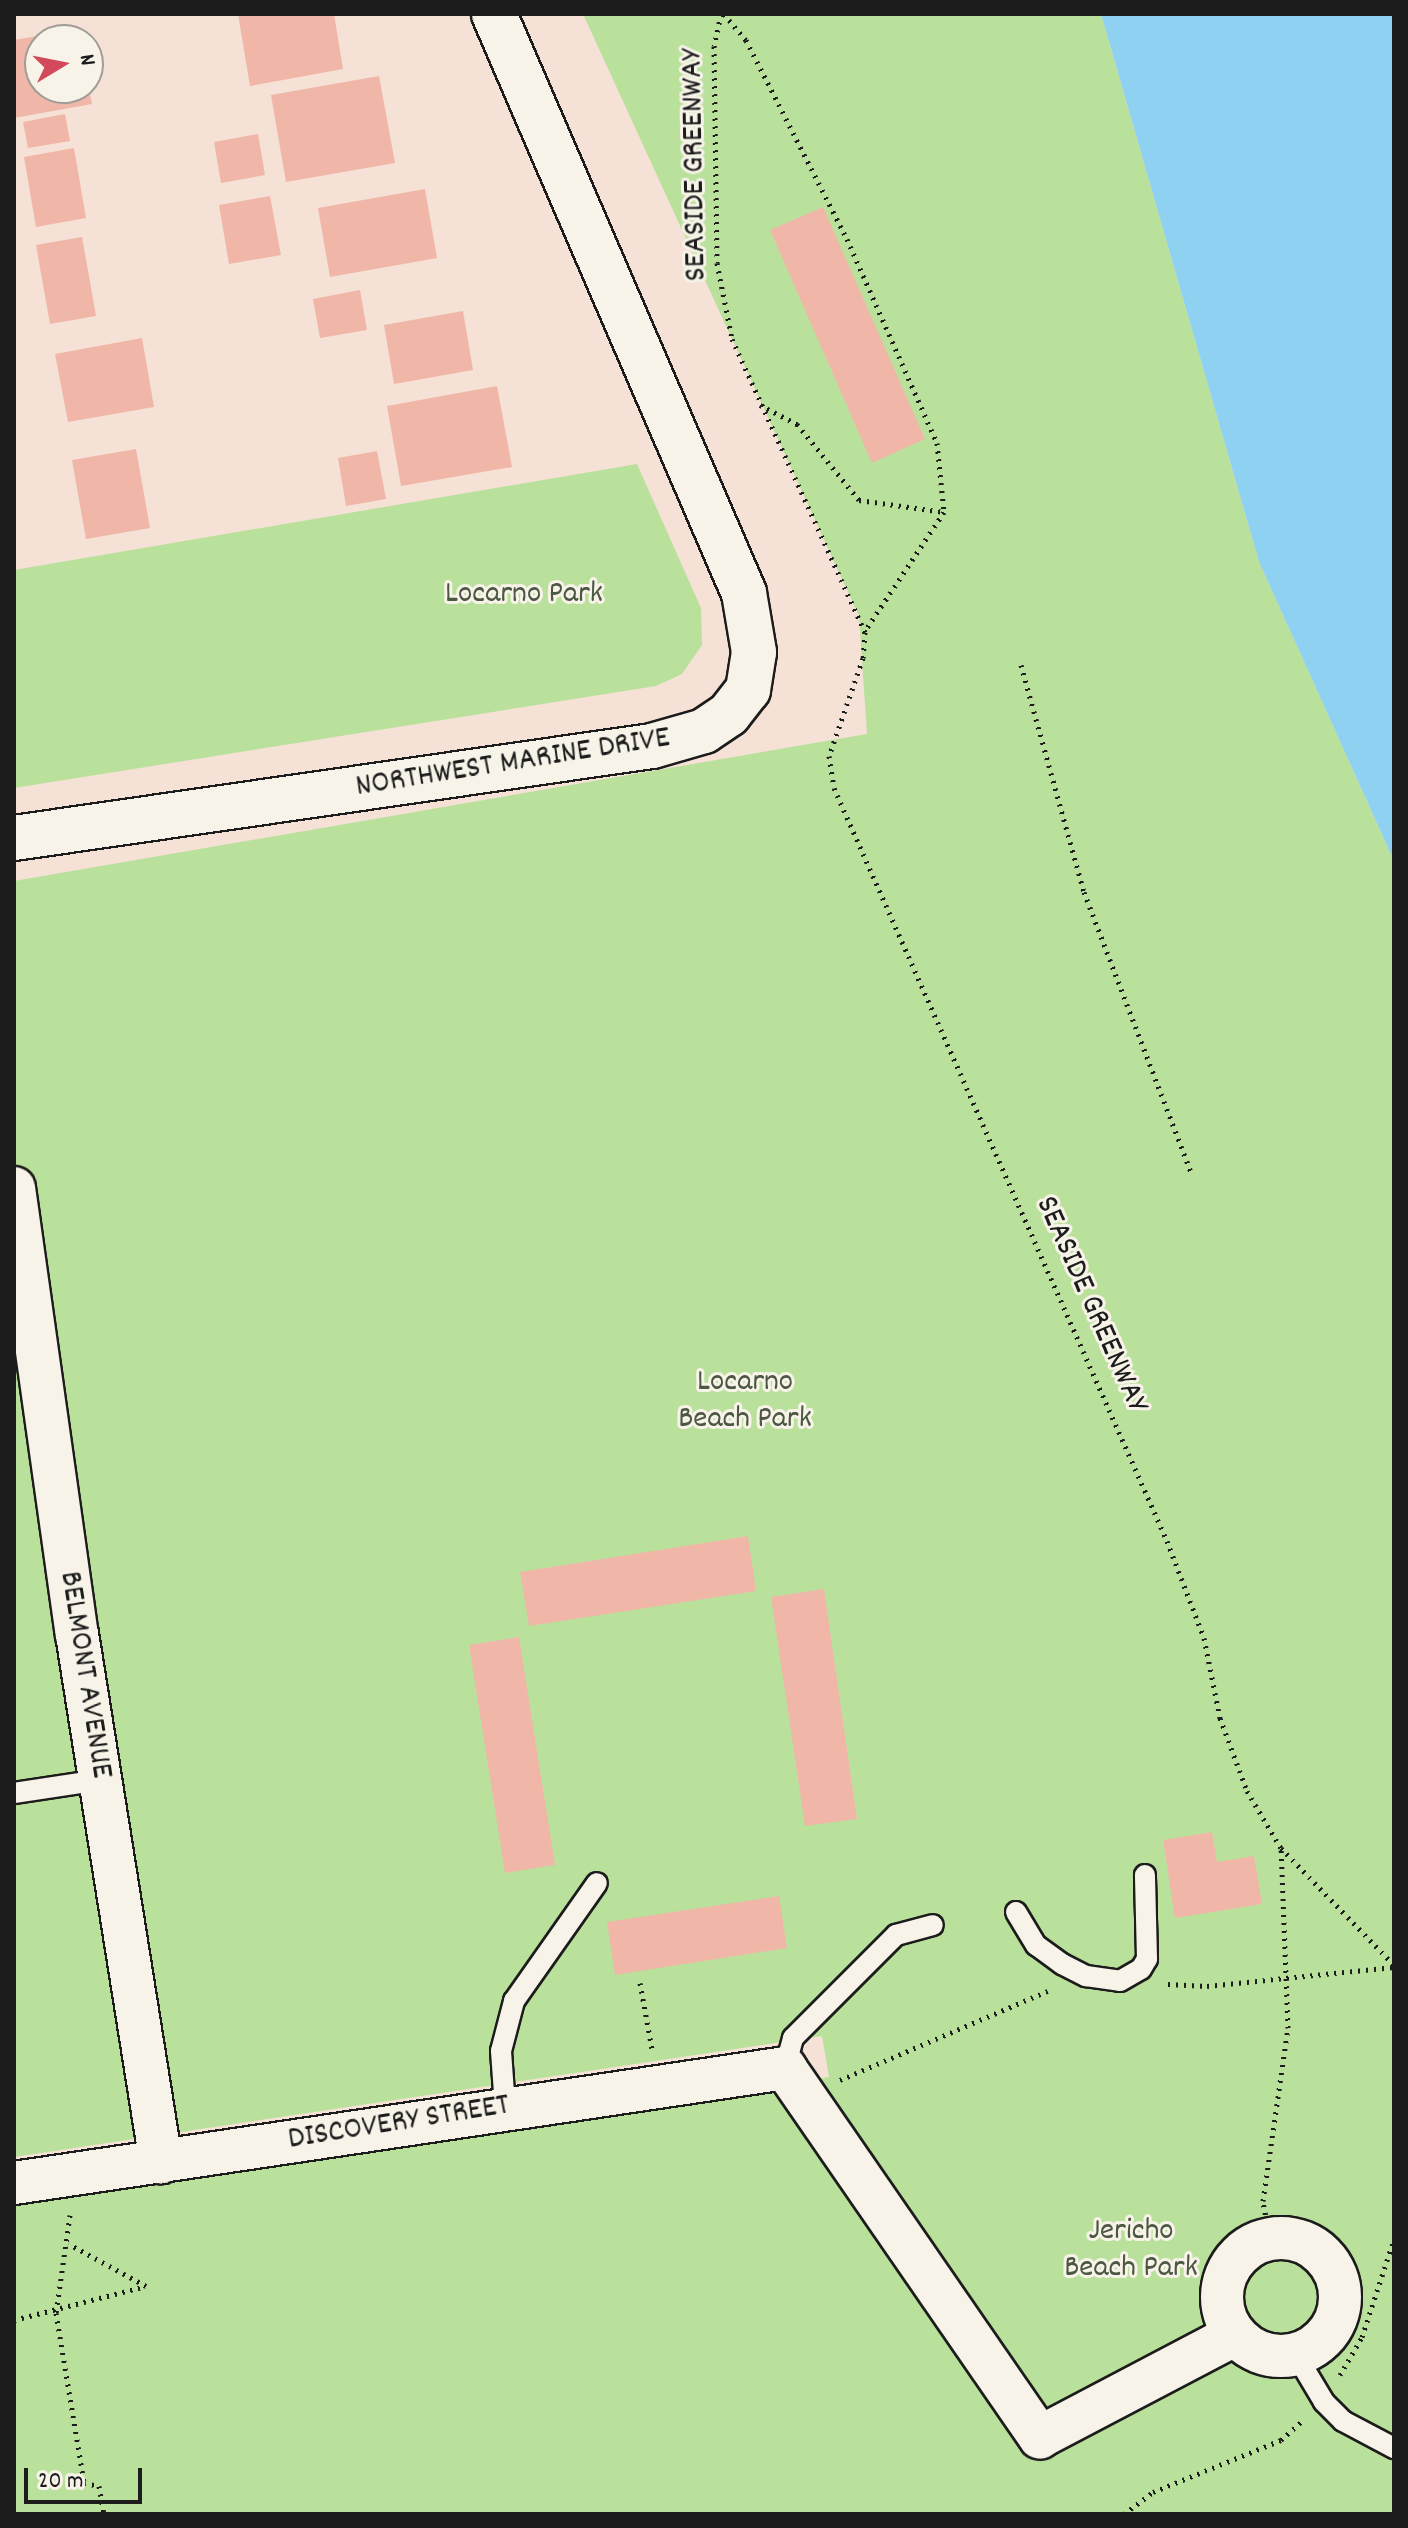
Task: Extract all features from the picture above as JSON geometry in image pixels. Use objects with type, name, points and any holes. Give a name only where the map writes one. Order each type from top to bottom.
[{"type":"street","name":"NORTHWEST MARINE DRIVE","points":[[14,838],[652,746],[704,731],[729,714],[748,690],[754,652],[744,593],[494,14]]},
{"type":"street","name":"BELMONT AVENUE","points":[[14,1188],[100,1780],[161,2162]]},
{"type":"street","name":"DISCOVERY STREET","points":[[14,2183],[505,2107],[785,2068]]},
{"type":"street","points":[[785,2068],[1040,2437],[1234,2335]]},
{"type":"street","points":[[1270,2238],[1309,2245],[1325,2258],[1338,2284],[1338,2314],[1329,2332],[1296,2355],[1263,2354],[1234,2335],[1221,2297],[1225,2276],[1251,2245],[1270,2238]]},
{"type":"lane","points":[[14,1793],[100,1780]]},
{"type":"lane","points":[[1016,1912],[1036,1945],[1086,1976],[1120,1981],[1147,1959],[1145,1875]]},
{"type":"lane","points":[[505,2107],[499,2076],[514,2001],[597,1883]]},
{"type":"lane","points":[[785,2068],[793,2038],[896,1935],[933,1925]]},
{"type":"lane","points":[[1296,2355],[1324,2402],[1343,2421],[1394,2448]]},
{"type":"path","name":"SEASIDE GREENWAY","points":[[723,14],[714,46],[717,263],[732,339],[759,405],[865,632],[863,658],[829,756],[834,788],[1167,1541],[1204,1638],[1220,1718],[1247,1791],[1281,1848],[1394,1966]]},
{"type":"path","points":[[723,14],[746,40],[847,239],[937,443],[944,512],[865,632]]},
{"type":"path","points":[[759,405],[797,424],[859,500],[944,512]]},
{"type":"path","points":[[1021,665],[1084,892],[1191,1172]]},
{"type":"path","points":[[1270,2238],[1263,2201],[1288,2028],[1281,1848]]},
{"type":"path","points":[[1120,1981],[1207,1986],[1394,1966]]},
{"type":"path","points":[[826,2085],[1086,1976]]},
{"type":"path","points":[[640,1983],[655,2061]]},
{"type":"path","points":[[66,2176],[69,2244],[56,2313],[84,2483],[99,2486],[104,2514]]},
{"type":"path","points":[[14,2320],[56,2313],[147,2285],[69,2244]]},
{"type":"green space","name":"Locarno Beach Park","points":[[583,14],[1101,14],[1259,562],[1394,861],[1394,2514],[14,2514],[14,2199],[829,2077],[822,2036],[14,2157],[14,881],[867,734],[859,616]]},
{"type":"green space","name":"Locarno Park","points":[[637,464],[701,608],[702,645],[682,674],[656,686],[14,788],[14,570]]},
{"type":"water","points":[[1101,14],[1394,14],[1394,861],[1259,562]]},
{"type":"building","points":[[238,14],[334,14],[343,69],[250,86]]},
{"type":"building","points":[[24,38],[24,104],[92,104],[14,118],[14,40]]},
{"type":"building","points":[[379,76],[395,163],[286,182],[271,95]]},
{"type":"building","points":[[65,114],[70,141],[28,148],[23,122]]},
{"type":"building","points":[[258,134],[265,175],[221,183],[214,142]]},
{"type":"building","points":[[74,148],[86,218],[36,227],[24,157]]},
{"type":"building","points":[[425,189],[437,258],[330,277],[318,208]]},
{"type":"building","points":[[270,196],[281,255],[229,264],[219,205]]},
{"type":"building","points":[[823,207],[925,439],[872,463],[770,230]]},
{"type":"building","points":[[82,237],[96,316],[50,324],[36,245]]},
{"type":"building","points":[[360,290],[367,330],[320,338],[313,299]]},
{"type":"building","points":[[463,311],[473,370],[394,384],[384,325]]},
{"type":"building","points":[[142,338],[154,407],[68,422],[55,354]]},
{"type":"building","points":[[497,386],[512,467],[401,486],[387,406]]},
{"type":"building","points":[[136,449],[150,528],[86,539],[72,460]]},
{"type":"building","points":[[377,451],[386,499],[346,506],[338,458]]},
{"type":"building","points":[[748,1536],[756,1591],[529,1626],[520,1572]]},
{"type":"building","points":[[824,1589],[857,1819],[805,1826],[771,1597]]},
{"type":"building","points":[[519,1637],[555,1865],[505,1873],[469,1645]]},
{"type":"building","points":[[1212,1832],[1217,1862],[1254,1856],[1262,1904],[1175,1918],[1163,1840]]},
{"type":"building","points":[[779,1896],[787,1948],[615,1975],[607,1922]]},
{"type":"park label","name":"Jericho Beach Park","points":[[1131,2252]]}]
